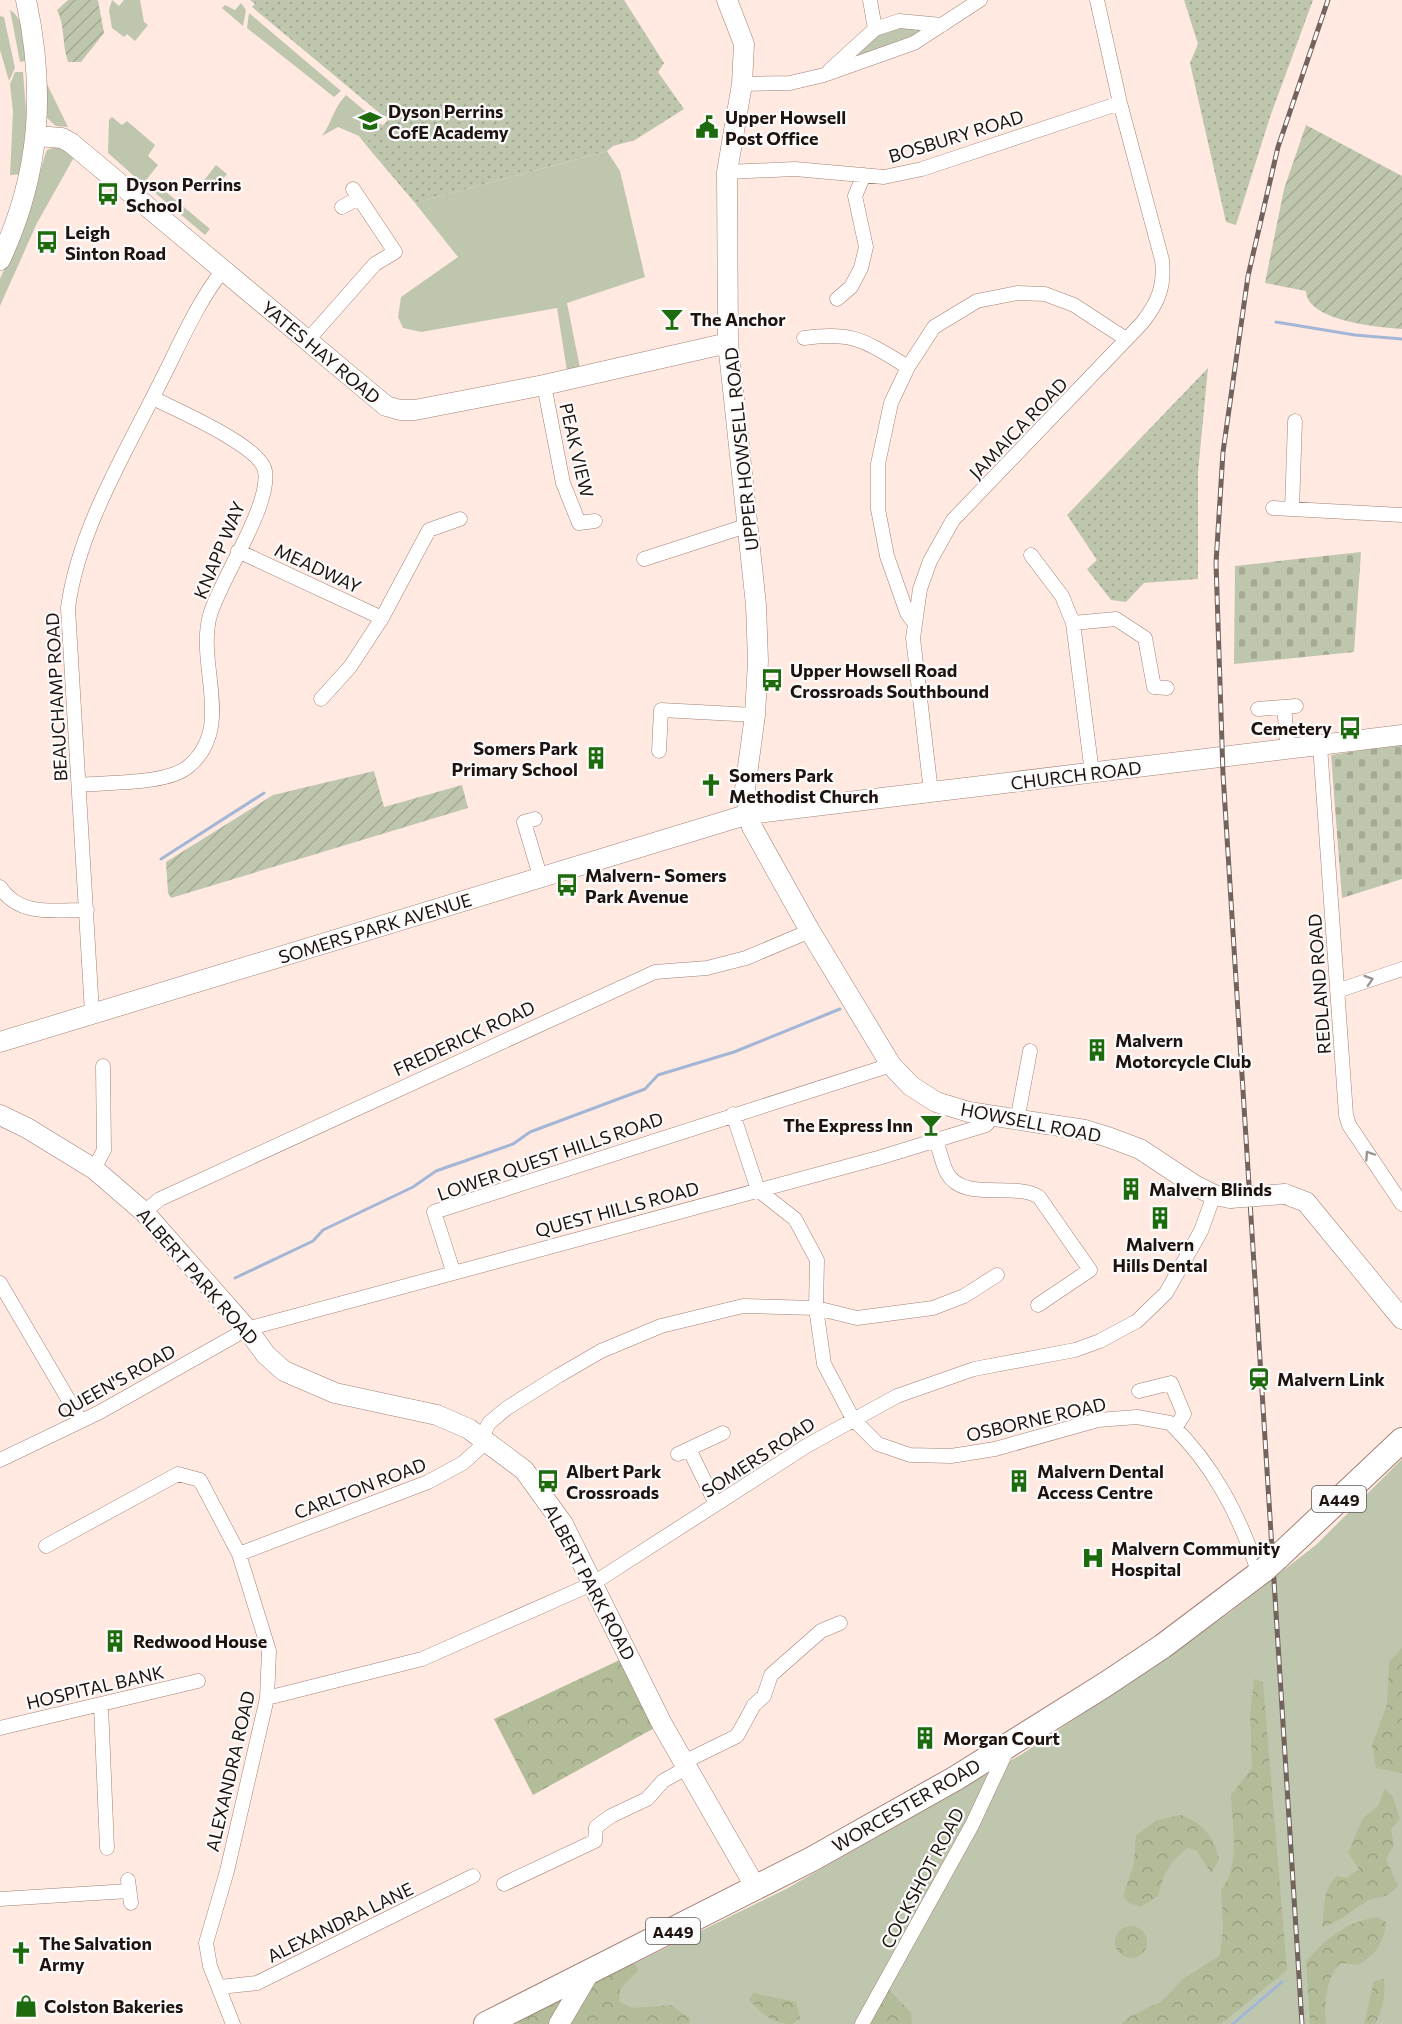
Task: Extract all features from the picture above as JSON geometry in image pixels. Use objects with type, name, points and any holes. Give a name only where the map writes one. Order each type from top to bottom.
[{"type":"highway","name":"WORCESTER ROAD","points":[[486,2024],[812,1859],[1009,1746],[1162,1646],[1267,1567],[1402,1440]]},
{"type":"street","points":[[0,260],[24,200],[32,170],[36,136],[36,82],[26,0]]},
{"type":"street","name":"UPPER HOWSELL ROAD","points":[[727,0],[744,44],[742,84],[727,172],[729,344],[749,525],[758,661],[745,789],[749,814]]},
{"type":"street","points":[[870,0],[875,29]]},
{"type":"street","points":[[742,84],[790,83],[824,75],[914,43],[980,0]]},
{"type":"street","name":"JAMAICA ROAD","points":[[931,792],[913,638],[913,621],[920,589],[930,561],[953,520],[1142,323],[1160,296],[1163,272],[1120,103],[1097,0]]},
{"type":"street","points":[[824,75],[875,29],[899,21],[942,25]]},
{"type":"street","name":"BOSBURY ROAD","points":[[727,172],[795,169],[884,177],[922,169],[1120,103]]},
{"type":"street","name":"YATES HAY ROAD","points":[[36,136],[62,138],[71,143],[386,406],[400,410],[544,385],[729,344]]},
{"type":"street","points":[[837,299],[851,287],[861,268],[866,247],[855,196],[864,175]]},
{"type":"street","points":[[307,341],[375,264],[398,255],[355,194],[342,207]]},
{"type":"street","name":"BEAUCHAMP ROAD","points":[[92,1014],[68,608],[72,577],[82,542],[208,288],[223,270]]},
{"type":"street","points":[[913,621],[907,613],[887,556],[878,508],[877,486],[885,425],[891,403],[908,367],[934,327],[977,301],[1017,293],[1045,294],[1074,305],[1126,339]]},
{"type":"street","points":[[804,338],[839,334],[858,338],[908,367]]},
{"type":"street","name":"PEAK VIEW","points":[[544,385],[574,527],[595,521]]},
{"type":"street","name":"KNAPP WAY","points":[[79,784],[168,777],[188,767],[204,750],[212,728],[207,642],[210,616],[262,493],[265,471],[258,459],[244,446],[153,398]]},
{"type":"street","points":[[1292,509],[1294,421]]},
{"type":"street","points":[[1273,508],[1402,515]]},
{"type":"street","points":[[321,699],[350,667],[382,618],[429,530],[460,519]]},
{"type":"street","points":[[644,558],[749,525]]},
{"type":"street","name":"MEADWAY","points":[[238,551],[382,618]]},
{"type":"street","points":[[1031,555],[1062,596],[1073,623],[1092,773]]},
{"type":"street","points":[[1073,623],[1116,620],[1126,624],[1144,638],[1154,687],[1167,688]]},
{"type":"street","points":[[1258,709],[1290,706],[1288,748]]},
{"type":"street","points":[[659,752],[661,710],[754,715]]},
{"type":"street","name":"CHURCH ROAD","points":[[749,814],[1402,735]]},
{"type":"street","name":"REDLAND ROAD","points":[[1320,745],[1347,1121],[1402,1204]]},
{"type":"street","name":"SOMERS PARK AVENUE","points":[[0,1042],[749,814]]},
{"type":"street","name":"HOWSELL ROAD","points":[[749,814],[752,827],[810,931],[891,1065],[911,1086],[936,1102],[993,1117],[1085,1130],[1140,1149],[1222,1196]]},
{"type":"street","points":[[535,819],[524,822],[540,876]]},
{"type":"street","points":[[0,887],[8,899],[25,908],[87,910]]},
{"type":"street","name":"FREDERICK ROAD","points":[[144,1212],[160,1199],[655,972],[706,968],[746,958],[810,931]]},
{"type":"street","points":[[1337,991],[1402,969]]},
{"type":"street","points":[[1017,1121],[1030,1051]]},
{"type":"street","name":"LOWER QUEST HILLS ROAD","points":[[453,1271],[434,1212],[891,1065]]},
{"type":"street","points":[[94,1169],[104,1150],[97,1087],[103,1066]]},
{"type":"street","points":[[733,1114],[758,1190]]},
{"type":"street","name":"ALBERT PARK ROAD","points":[[0,1115],[27,1128],[94,1169],[144,1212],[284,1371],[304,1381],[360,1399],[437,1415],[484,1439],[524,1470],[563,1524],[662,1724],[756,1888]]},
{"type":"street","name":"QUEST HILLS ROAD","points":[[247,1329],[936,1141],[986,1125],[993,1117]]},
{"type":"street","points":[[936,1141],[948,1174],[962,1186],[1029,1190],[1039,1197],[1090,1270],[1038,1305]]},
{"type":"street","name":"OSBORNE ROAD","points":[[758,1190],[795,1219],[817,1260],[816,1308],[825,1364],[853,1419],[878,1444],[910,1455],[951,1456],[995,1449],[1098,1420],[1137,1417],[1170,1423],[1175,1428]]},
{"type":"street","points":[[1222,1196],[1285,1194],[1306,1202],[1402,1319]]},
{"type":"street","name":"SOMERS ROAD","points":[[267,1698],[422,1659],[592,1584],[808,1444],[897,1396],[974,1369],[1075,1350],[1100,1341],[1137,1321],[1166,1293],[1222,1196]]},
{"type":"street","name":"CARLTON ROAD","points":[[238,1554],[428,1482],[463,1463],[484,1439],[489,1423],[498,1415],[601,1351],[661,1326],[743,1306],[816,1308],[857,1318],[933,1308],[964,1296],[997,1275]]},
{"type":"street","points":[[0,1284],[81,1421]]},
{"type":"street","name":"QUEEN'S ROAD","points":[[0,1460],[81,1421],[247,1329]]},
{"type":"street","points":[[1139,1391],[1171,1383],[1184,1414],[1175,1428],[1219,1483],[1267,1567]]},
{"type":"street","points":[[716,1504],[683,1451],[723,1433]]},
{"type":"street","name":"ALEXANDRA ROAD","points":[[54,1546],[178,1474],[200,1480],[238,1554],[269,1651],[267,1698],[226,1871],[206,1942],[210,1966],[233,2024]]},
{"type":"street","points":[[504,1884],[595,1841],[596,1827],[611,1816],[647,1799],[663,1781],[686,1764],[737,1736],[754,1705],[764,1696],[771,1675],[821,1631],[840,1623]]},
{"type":"street","name":"HOSPITAL BANK","points":[[0,1728],[101,1706],[198,1681]]},
{"type":"street","points":[[101,1706],[107,1848]]},
{"type":"street","name":"COCKSHOT ROAD","points":[[862,2024],[972,1825],[1009,1746]]},
{"type":"street","name":"ALEXANDRA LANE","points":[[220,1987],[257,1983],[474,1876]]},
{"type":"street","points":[[0,1899],[130,1891]]},
{"type":"street","points":[[560,2024],[589,1973]]},
{"type":"green space","points":[[68,0],[98,0],[104,33],[81,62],[68,62],[66,56],[57,10]]},
{"type":"green space","points":[[112,0],[119,6],[124,0],[140,0],[144,22],[148,25],[135,41],[127,34],[124,37],[112,28],[109,10]]},
{"type":"green space","points":[[250,0],[624,0],[664,63],[658,72],[684,109],[635,140],[613,146],[607,151],[415,203],[365,144],[388,120],[252,7],[255,4]]},
{"type":"green space","points":[[1184,0],[1313,0],[1270,117],[1236,225],[1226,222],[1190,63],[1198,44]]},
{"type":"green space","points":[[241,3],[246,10],[243,26],[222,8],[225,5],[235,10]]},
{"type":"green space","points":[[10,10],[15,14],[21,26],[25,61],[20,62]]},
{"type":"green space","points":[[249,13],[341,91],[334,97],[247,28]]},
{"type":"green space","points":[[0,16],[4,17],[15,68],[9,81],[0,50]]},
{"type":"green space","points":[[899,26],[921,28],[921,32],[852,60],[852,56],[874,38]]},
{"type":"green space","points":[[15,72],[23,72],[27,122],[24,174],[10,175],[13,112],[10,84]]},
{"type":"green space","points":[[45,84],[68,127],[56,126],[47,118]]},
{"type":"green space","points":[[346,95],[383,126],[365,144],[359,136],[338,127],[322,136]]},
{"type":"green space","points":[[112,117],[122,125],[127,121],[155,145],[148,156],[158,165],[143,184],[108,153],[109,120]]},
{"type":"green space","points":[[1306,125],[1402,176],[1402,329],[1361,324],[1330,316],[1309,301],[1306,291],[1265,283],[1284,189]]},
{"type":"green space","points":[[58,146],[72,153],[73,159],[37,223],[0,306],[0,279],[24,226],[47,150]]},
{"type":"green space","points":[[607,151],[620,171],[645,277],[567,303],[580,368],[567,371],[557,308],[421,332],[403,328],[398,317],[401,297],[458,257],[415,203]]},
{"type":"green space","points":[[216,165],[227,174],[211,193],[201,184]]},
{"type":"green space","points":[[153,181],[210,229],[205,235],[148,187]]},
{"type":"green space","points":[[1208,368],[1198,472],[1198,579],[1144,583],[1126,602],[1111,600],[1087,569],[1097,560],[1067,515]]},
{"type":"green space","points":[[1361,552],[1354,652],[1234,664],[1235,566]]},
{"type":"green space","points":[[1402,744],[1402,879],[1342,898],[1331,755]]},
{"type":"green space","points":[[374,771],[384,807],[462,785],[468,808],[171,898],[168,893],[166,862],[273,795]]},
{"type":"green space","points":[[1402,1459],[1402,2024],[511,2024],[786,1889],[1022,1754],[1229,1613],[1317,1544]]},
{"type":"green space","points":[[1402,1648],[1402,1773],[1376,1768],[1372,1745],[1387,1704],[1389,1662]]},
{"type":"green space","points":[[626,1657],[658,1726],[533,1795],[494,1719]]},
{"type":"green space","points":[[1254,1679],[1263,1682],[1287,1970],[1221,2024],[1121,2024],[1131,2016],[1162,2001],[1183,1979],[1220,1955],[1223,1928],[1221,1890],[1231,1869],[1234,1845],[1231,1795],[1252,1768],[1250,1715]]},
{"type":"green space","points":[[1385,1788],[1393,1797],[1400,1819],[1391,1830],[1394,1845],[1386,1859],[1398,1886],[1387,1895],[1369,1900],[1340,1919],[1322,1927],[1326,1893],[1337,1876],[1346,1878],[1359,1869],[1348,1853],[1363,1818],[1378,1806]]},
{"type":"green space","points":[[1181,1815],[1196,1822],[1207,1832],[1219,1860],[1211,1873],[1196,1850],[1187,1848],[1174,1860],[1164,1875],[1158,1896],[1141,1907],[1129,1903],[1123,1896],[1134,1863],[1136,1835],[1157,1820]]},
{"type":"green space","points":[[1377,1917],[1386,1922],[1378,1947],[1359,1965],[1341,1963],[1332,1975],[1327,1991],[1326,2024],[1310,2024],[1306,1962],[1337,1932],[1366,1919]]},
{"type":"green space","points":[[1131,1926],[1142,1931],[1147,1942],[1142,1953],[1131,1958],[1120,1953],[1115,1942],[1120,1931]]},
{"type":"green space","points":[[630,1958],[639,1970],[620,1989],[619,2002],[632,2008],[671,2005],[691,2019],[689,2024],[519,2024],[522,2009]]},
{"type":"green space","points":[[1384,1979],[1385,1991],[1378,2018],[1375,2024],[1364,2024],[1374,1981]]},
{"type":"green space","points":[[886,1986],[911,2013],[912,2024],[867,2024]]},
{"type":"green space","points":[[754,1992],[796,2002],[800,2018],[793,2024],[786,2024],[768,2017],[749,2000]]},
{"type":"waterway","points":[[1276,322],[1355,335],[1402,339]]},
{"type":"waterway","points":[[161,859],[264,793]]},
{"type":"waterway","points":[[235,1278],[313,1241],[323,1230],[413,1187],[436,1171],[513,1144],[530,1132],[645,1089],[658,1075],[734,1052],[840,1009]]},
{"type":"waterway","points":[[1233,2024],[1282,1982]]},
{"type":"railway","points":[[1302,2024],[1223,774],[1216,563],[1223,452],[1248,276],[1278,147],[1328,0]]},
{"type":"place","name":"Dyson Perrins CofE Academy","points":[[370,121]]},
{"type":"place","name":"Upper Howsell Post Office","points":[[707,127]]},
{"type":"place","name":"Dyson Perrins School","points":[[108,194]]},
{"type":"place","name":"Leigh Sinton Road","points":[[47,242]]},
{"type":"place","name":"The Anchor","points":[[672,319]]},
{"type":"place","name":"Upper Howsell Road Crossroads Southbound","points":[[772,680]]},
{"type":"place","name":"Cemetery","points":[[1350,728]]},
{"type":"place","name":"Somers Park Primary School","points":[[596,758]]},
{"type":"place","name":"Somers Park Methodist Church","points":[[711,785]]},
{"type":"place","name":"Malvern- Somers Park Avenue","points":[[567,885]]},
{"type":"place","name":"Malvern Motorcycle Club","points":[[1097,1050]]},
{"type":"place","name":"The Express Inn","points":[[931,1125]]},
{"type":"place","name":"Malvern Blinds","points":[[1131,1189]]},
{"type":"place","name":"Malvern Hills Dental","points":[[1160,1218]]},
{"type":"place","name":"Malvern Link","points":[[1259,1379]]},
{"type":"place","name":"Albert Park Crossroads","points":[[548,1481]]},
{"type":"place","name":"Malvern Dental Access Centre","points":[[1019,1481]]},
{"type":"place","name":"Malvern Community Hospital","points":[[1093,1558]]},
{"type":"place","name":"Redwood House","points":[[115,1641]]},
{"type":"place","name":"Morgan Court","points":[[925,1738]]},
{"type":"place","name":"The Salvation Army","points":[[21,1953]]},
{"type":"place","name":"Colston Bakeries","points":[[26,2006]]}]
